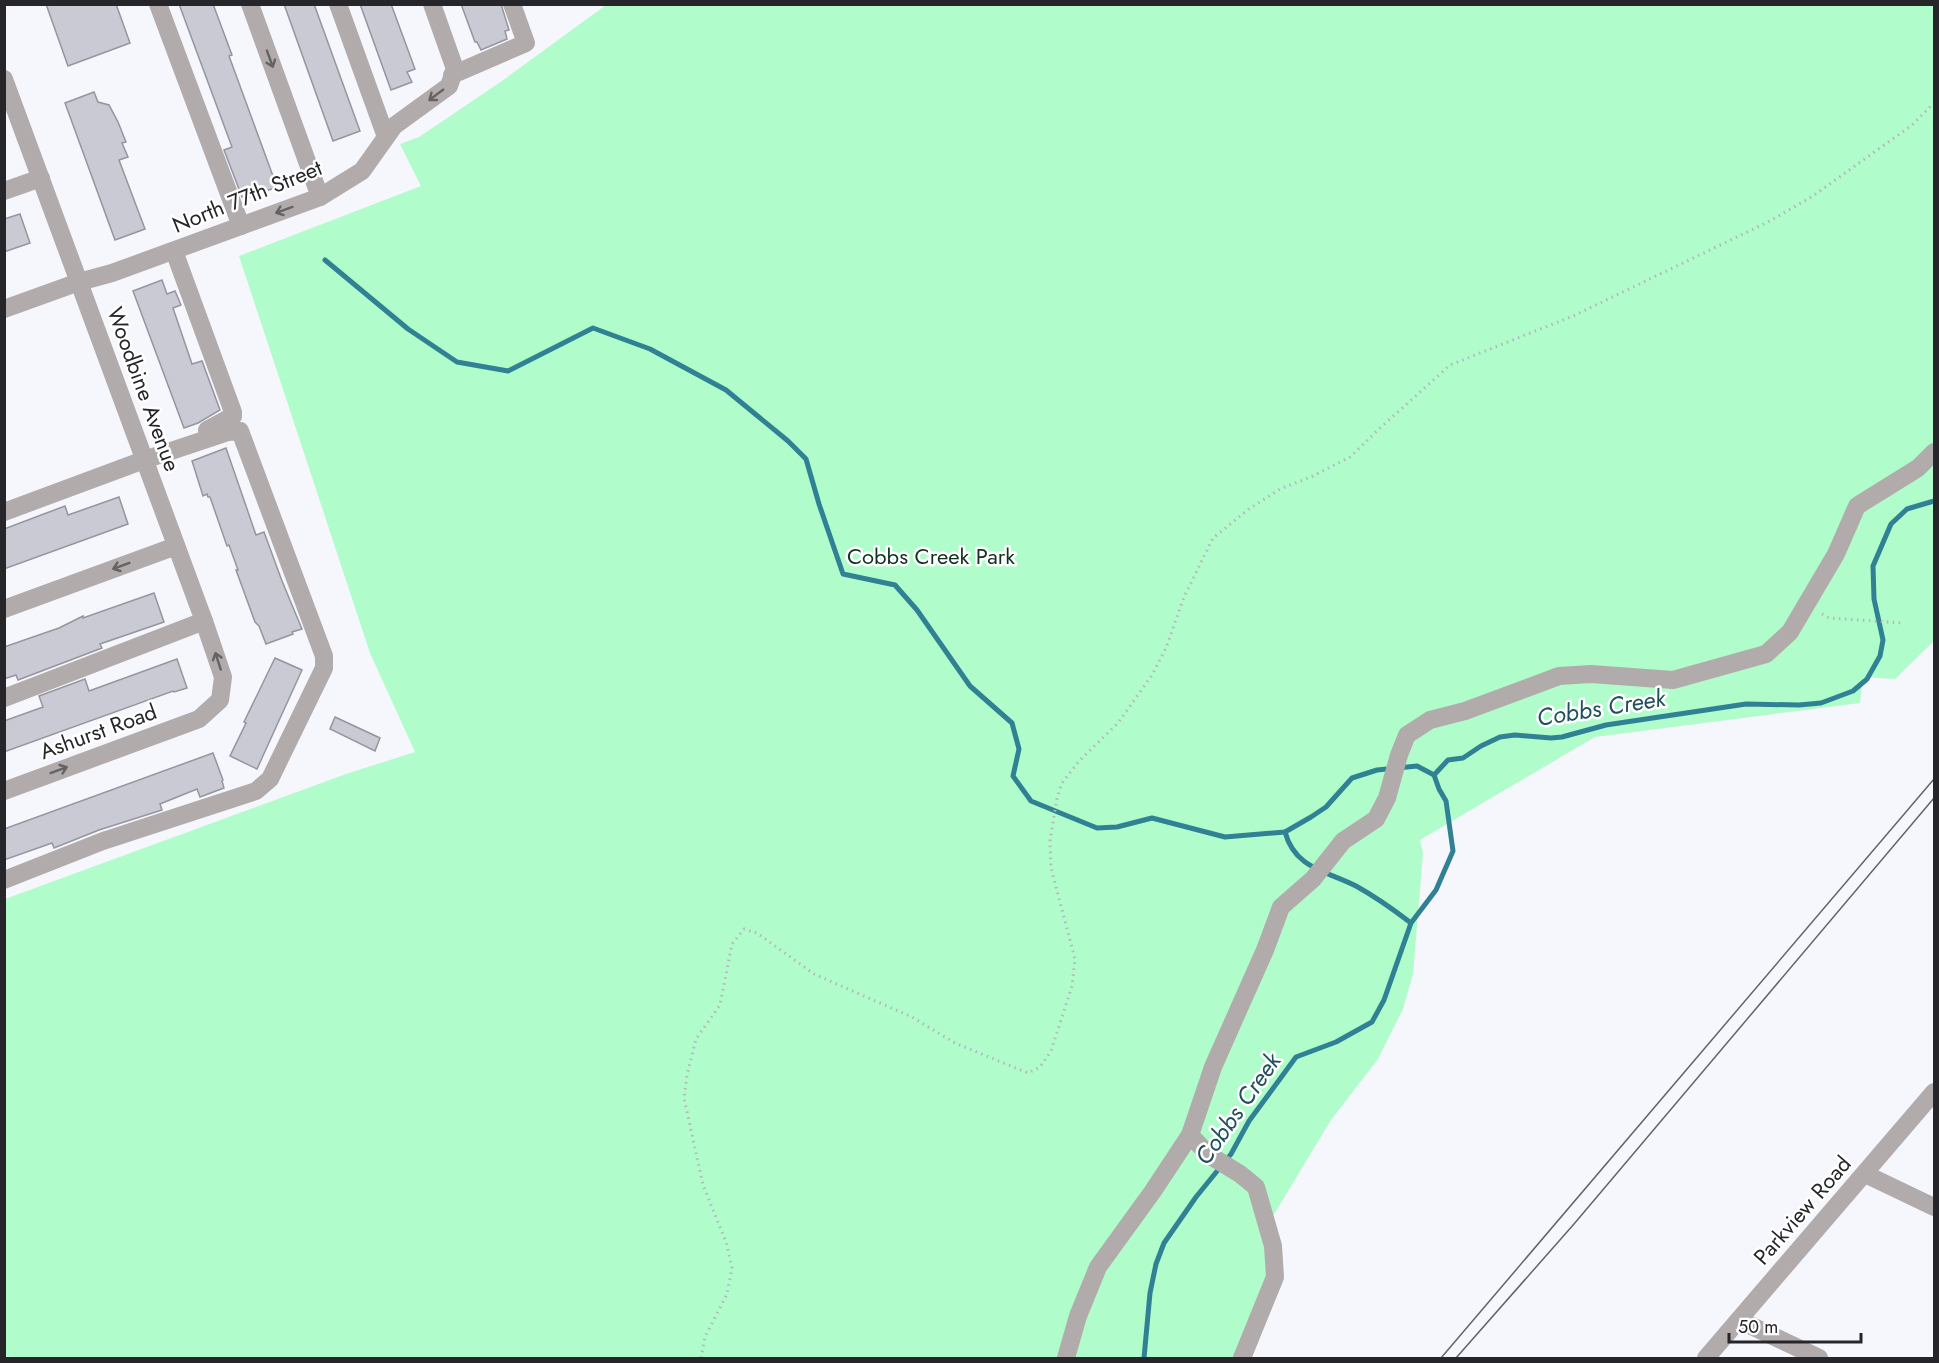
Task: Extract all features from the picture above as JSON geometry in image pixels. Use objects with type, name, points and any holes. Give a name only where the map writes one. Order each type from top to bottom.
[{"type":"street","points":[[158,4],[241,226]]},
{"type":"street","points":[[250,4],[320,197]]},
{"type":"street","points":[[338,4],[386,137]]},
{"type":"street","points":[[432,4],[455,69],[452,75]]},
{"type":"street","points":[[452,75],[526,44],[512,4]]},
{"type":"street","name":"North 77th Street","points":[[4,309],[79,282],[112,273],[320,197],[362,171],[394,126],[449,86],[452,75]]},
{"type":"street","name":"Woodbine Avenue","points":[[6,86],[223,676],[220,700],[206,713]]},
{"type":"street","points":[[4,191],[41,178]]},
{"type":"street","points":[[4,512],[143,458],[233,416],[230,401],[174,251]]},
{"type":"street","points":[[4,880],[103,841],[256,791],[270,779],[324,668],[324,656],[240,431],[228,432],[143,458]]},
{"type":"street","points":[[1066,1359],[1078,1316],[1098,1267],[1190,1136],[1213,1067],[1265,950],[1281,907],[1312,879],[1343,841],[1376,819],[1387,798],[1407,735],[1430,720],[1466,711],[1559,676],[1591,674],[1673,680],[1766,654],[1790,632],[1836,554],[1857,506],[1918,468],[1935,452]]},
{"type":"street","points":[[4,609],[176,546]]},
{"type":"street","points":[[4,698],[204,621]]},
{"type":"street","name":"Ashurst Road","points":[[4,791],[199,719],[206,713]]},
{"type":"street","name":"Parkview Road","points":[[1706,1359],[1935,1092]]},
{"type":"street","points":[[1190,1136],[1209,1155],[1256,1187],[1273,1246],[1275,1277],[1242,1359]]},
{"type":"street","points":[[1865,1174],[1935,1207]]},
{"type":"street","points":[[1739,1320],[1819,1359]]},
{"type":"path","points":[[701,1359],[705,1337],[727,1294],[732,1268],[726,1242],[702,1185],[684,1098],[696,1039],[720,1005],[732,944],[744,929],[757,933],[814,974],[912,1017],[956,1043],[1028,1073],[1040,1067],[1051,1052],[1072,986],[1075,958],[1051,868],[1050,841],[1057,798],[1062,783],[1080,760],[1118,723],[1152,675],[1166,648],[1184,597],[1213,538],[1249,509],[1280,489],[1313,476],[1350,457],[1450,365],[1573,316],[1768,222],[1814,196],[1912,126],[1935,103]]},
{"type":"path","points":[[1829,618],[1903,623]]},
{"type":"green space","name":"Cobbs Creek Park","points":[[606,5],[1934,5],[1934,641],[1895,679],[1863,677],[1860,703],[1595,737],[1420,840],[1423,853],[1413,974],[1403,1009],[1378,1059],[1331,1120],[1273,1216],[1280,1272],[1247,1358],[5,1358],[5,899],[346,774],[415,752],[370,653],[239,256],[421,186],[400,144],[419,137],[502,81]]},
{"type":"building","points":[[46,4],[116,4],[130,43],[68,66]]},
{"type":"building","points":[[179,4],[213,4],[232,55],[229,56],[277,187],[250,197],[249,195],[242,197],[224,150],[232,147]]},
{"type":"building","points":[[284,4],[314,4],[360,131],[333,141]]},
{"type":"building","points":[[360,4],[391,4],[415,69],[407,72],[412,82],[391,90]]},
{"type":"building","points":[[461,4],[501,4],[509,30],[505,31],[507,39],[481,50],[475,42]]},
{"type":"building","points":[[94,92],[98,102],[109,105],[126,142],[122,143],[128,157],[119,160],[145,229],[115,240],[65,103]]},
{"type":"building","points":[[20,214],[30,243],[4,252],[4,219]]},
{"type":"building","points":[[162,280],[167,294],[175,291],[181,305],[173,308],[192,364],[202,361],[220,410],[184,428],[133,291]]},
{"type":"building","points":[[226,448],[256,535],[264,532],[302,629],[266,644],[255,622],[210,497],[207,494],[203,496],[192,461]]},
{"type":"building","points":[[119,497],[128,524],[4,569],[4,529],[65,506],[68,515]]},
{"type":"building","points":[[154,593],[164,622],[100,644],[102,648],[18,680],[16,675],[4,679],[4,647],[59,628],[83,616],[83,618]]},
{"type":"building","points":[[275,658],[302,670],[257,769],[230,756]]},
{"type":"building","points":[[177,659],[187,688],[4,752],[4,721],[43,707],[39,696],[85,679],[89,691]]},
{"type":"building","points":[[335,717],[380,738],[375,751],[330,729]]},
{"type":"building","points":[[213,753],[224,788],[200,797],[197,789],[160,804],[162,810],[99,830],[54,848],[52,843],[4,860],[4,829]]},
{"type":"waterway","points":[[325,260],[408,329],[457,362],[508,371],[593,328],[650,349],[726,390],[788,441],[806,459],[843,574],[895,585],[917,610],[970,686],[1012,723],[1019,749],[1013,776],[1031,801],[1097,828],[1117,827],[1152,818],[1225,837],[1285,832],[1326,807],[1352,778],[1377,770],[1417,766],[1434,775]]},
{"type":"waterway","name":"Cobbs Creek","points":[[1144,1358],[1150,1293],[1156,1264],[1164,1243],[1196,1197],[1231,1154],[1249,1121],[1296,1057],[1336,1042],[1372,1022],[1384,1000],[1411,923],[1436,890],[1453,851],[1446,801],[1434,775],[1448,760],[1463,758],[1500,737],[1515,735],[1562,737],[1606,725],[1746,704],[1821,703],[1853,691],[1867,679],[1880,656],[1883,640],[1874,599],[1873,566],[1891,524],[1907,509],[1934,501]]},
{"type":"waterway","points":[[1285,832],[1296,854],[1304,861],[1363,890],[1411,923]]},
{"type":"tram line","points":[[1441,1358],[1934,779]]},
{"type":"tram line","points":[[1456,1358],[1574,1224],[1934,798]]}]
